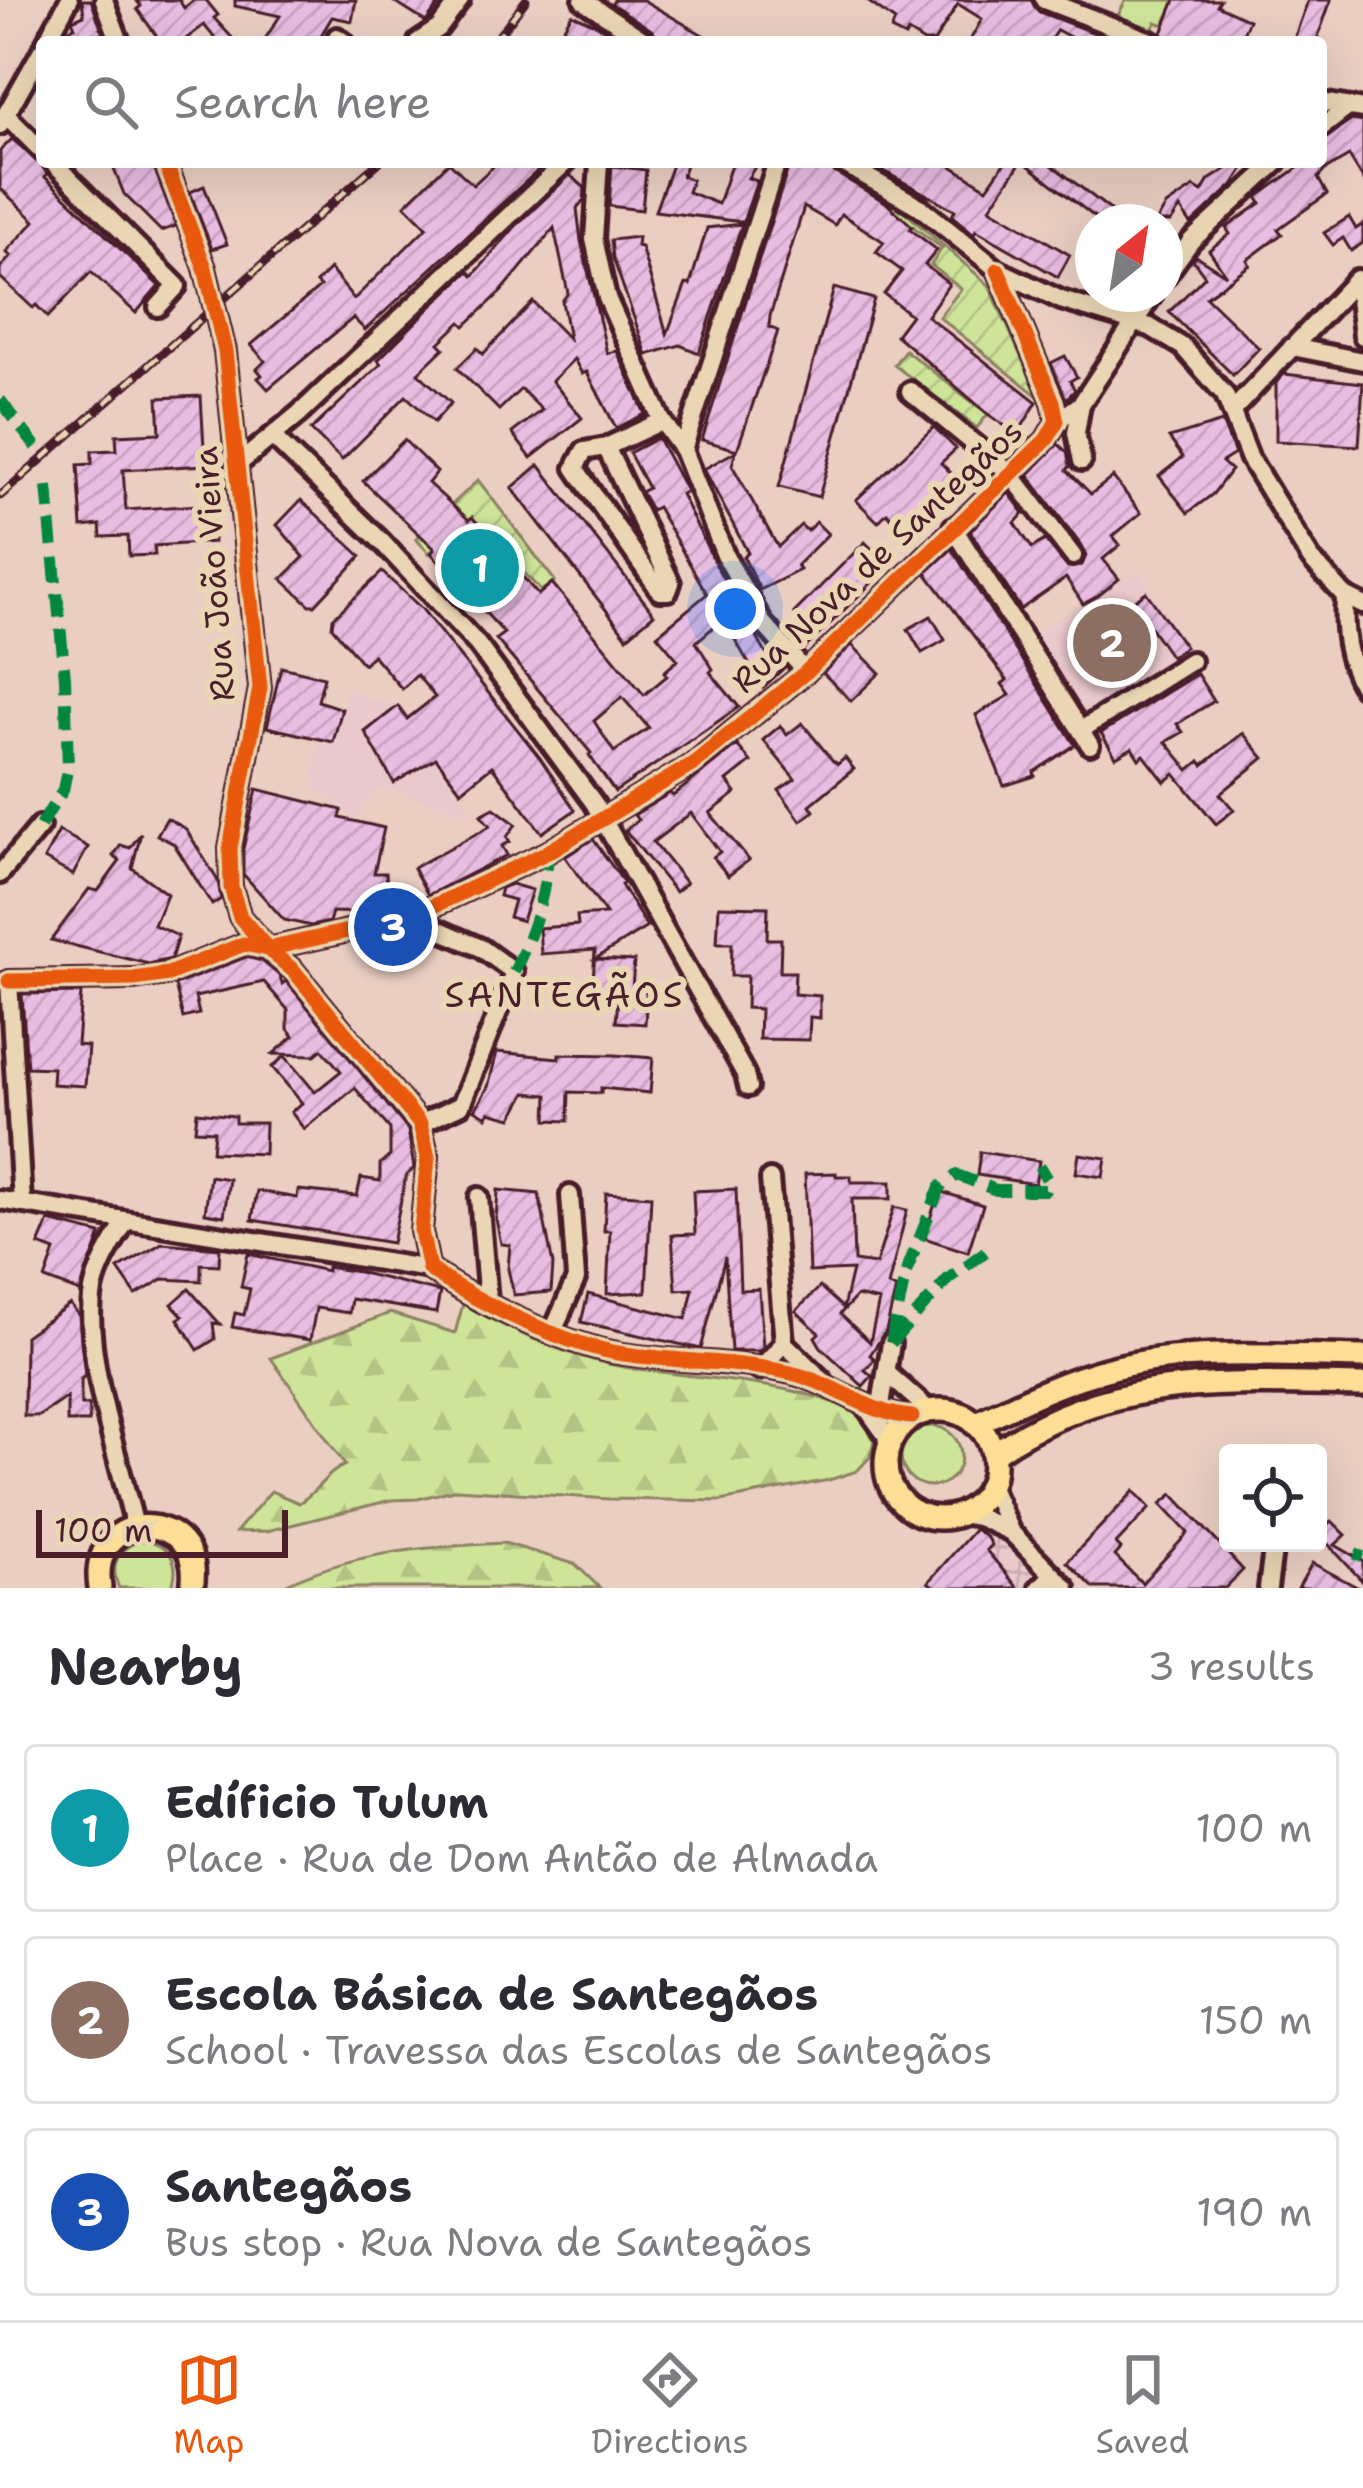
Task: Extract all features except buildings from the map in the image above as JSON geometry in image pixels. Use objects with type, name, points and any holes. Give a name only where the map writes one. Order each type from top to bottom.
[{"type":"main road","points":[[975,1424],[1073,1380],[1117,1367],[1238,1356],[1363,1357]]},
{"type":"main road","points":[[993,1454],[1063,1413],[1155,1388],[1210,1383],[1363,1385]]},
{"type":"main road","points":[[922,1414],[960,1414],[975,1424],[993,1454],[990,1485],[978,1503],[961,1514],[928,1517],[898,1499],[886,1469],[896,1432],[922,1414]]},
{"type":"main road","points":[[100,1588],[101,1556],[121,1532],[135,1527],[163,1528],[184,1545],[194,1570],[191,1588]]},
{"type":"street","points":[[49,36],[69,0]]},
{"type":"street","points":[[104,0],[118,36]]},
{"type":"street","points":[[427,36],[460,0]]},
{"type":"street","points":[[1044,0],[1137,36]]},
{"type":"street","points":[[591,2],[637,36]]},
{"type":"street","points":[[36,60],[3,120],[36,146]]},
{"type":"street","points":[[1327,125],[1355,109]]},
{"type":"street","points":[[59,168],[177,286],[158,307]]},
{"type":"street","name":"Rua João Vieira","points":[[167,168],[205,268],[225,351],[260,688],[229,872],[236,908],[420,1124]]},
{"type":"street","points":[[236,466],[560,168]]},
{"type":"street","points":[[599,168],[594,239],[607,298],[662,421],[683,450],[725,555],[762,622],[806,672]]},
{"type":"street","points":[[683,450],[775,168]]},
{"type":"street","points":[[852,168],[920,207],[998,270],[1061,301],[1164,333],[1183,347],[1206,370],[1232,411],[1250,459],[1311,559],[1345,596],[1363,605]]},
{"type":"street","points":[[1183,253],[1271,168]]},
{"type":"street","name":"Rua Nova de Santegãos","points":[[5,976],[134,979],[168,974],[244,944],[268,949],[410,917],[548,852],[693,764],[806,672],[1046,440],[1057,421],[1053,402],[998,270]]},
{"type":"street","points":[[1232,411],[1357,279],[1363,336]]},
{"type":"street","points":[[1082,461],[1076,433],[1081,404],[1139,312]]},
{"type":"street","points":[[1292,347],[1363,361]]},
{"type":"street","points":[[910,391],[1010,473],[1073,556]]},
{"type":"street","points":[[1057,421],[1081,404]]},
{"type":"street","points":[[606,447],[671,583],[668,591],[660,591],[575,468],[584,451],[606,447],[662,421]]},
{"type":"street","points":[[273,436],[477,644],[602,817],[748,1087]]},
{"type":"street","points":[[953,527],[1085,738],[1191,661]]},
{"type":"street","points":[[1345,596],[1343,624],[1350,667],[1363,688]]},
{"type":"street","points":[[0,874],[40,826]]},
{"type":"street","points":[[410,917],[481,948],[514,972],[461,1105],[420,1124],[428,1157],[421,1231],[429,1269]]},
{"type":"street","points":[[5,976],[22,1203]]},
{"type":"street","points":[[770,1179],[784,1342],[828,1385]]},
{"type":"street","points":[[552,1333],[576,1279],[570,1195]]},
{"type":"street","points":[[479,1197],[488,1301]]},
{"type":"street","points":[[0,1200],[429,1269],[552,1333],[620,1354],[790,1373],[828,1385],[872,1408],[922,1414]]},
{"type":"street","points":[[126,1221],[106,1254],[91,1299],[102,1388],[135,1527]]},
{"type":"street","points":[[759,1370],[784,1342]]},
{"type":"street","points":[[872,1408],[888,1374],[891,1343]]},
{"type":"street","points":[[888,1374],[922,1414]]},
{"type":"street","points":[[872,1408],[888,1448]]},
{"type":"street","points":[[990,1485],[1010,1532],[1053,1584]]},
{"type":"street","points":[[961,1514],[978,1516],[1010,1532]]},
{"type":"street","points":[[1268,1588],[1273,1552]]},
{"type":"shaded area","points":[[1138,570],[1190,651],[1091,711],[1083,711],[1034,635]]},
{"type":"shaded area","points":[[346,688],[369,701],[395,703],[473,815],[377,788],[356,820],[323,792],[310,788],[319,744],[334,746]]},
{"type":"shaded area","points":[[980,1522],[1047,1588],[920,1588]]},
{"type":"green space","points":[[1126,0],[1175,0],[1164,25],[1156,22],[1150,36],[1115,21]]},
{"type":"green space","points":[[893,202],[989,285],[1039,397],[939,317],[961,289],[931,265],[942,248],[888,208]]},
{"type":"green space","points":[[905,350],[988,414],[977,428],[894,365]]},
{"type":"green space","points":[[478,480],[555,581],[541,591],[473,518],[429,553],[416,539]]},
{"type":"green space","points":[[463,1304],[533,1339],[589,1359],[777,1388],[839,1405],[867,1428],[874,1440],[870,1457],[857,1471],[829,1480],[721,1501],[457,1489],[267,1531],[236,1532],[271,1491],[299,1503],[345,1465],[271,1358],[390,1313],[455,1333]]},
{"type":"green space","points":[[931,1426],[952,1435],[961,1456],[952,1477],[931,1486],[910,1477],[901,1456],[910,1435]]},
{"type":"green space","points":[[146,1540],[162,1546],[172,1557],[171,1588],[119,1588],[115,1571],[119,1556]]},
{"type":"green space","points":[[504,1543],[575,1564],[600,1588],[278,1588],[361,1558]]},
{"type":"railway","points":[[499,36],[526,0]]},
{"type":"railway","points":[[0,496],[372,168]]},
{"type":"marked path","points":[[0,400],[36,447]]},
{"type":"marked path","points":[[40,826],[63,790],[68,766],[65,678],[46,476]]},
{"type":"marked path","points":[[514,972],[537,913],[548,852]]},
{"type":"marked path","points":[[891,1343],[906,1272],[940,1187],[957,1175],[996,1190],[1045,1190],[1048,1181],[1039,1166]]},
{"type":"marked path","points":[[891,1343],[948,1279],[989,1249]]},
{"type":"marked path","points":[[1355,1554],[1363,1557]]},
{"type":"cycle path","points":[[167,168],[205,268],[225,351],[260,688],[230,848],[231,887],[240,917],[294,971],[420,1124],[428,1157],[421,1231],[429,1269],[496,1308],[576,1342],[624,1354],[791,1373],[880,1410],[912,1417]]},
{"type":"cycle path","points":[[9,981],[168,974],[244,944],[268,949],[410,917],[548,852],[693,764],[806,672],[1046,440],[1057,421],[1053,402],[998,270]]},
{"type":"place","name":"Edíficio Tulum","points":[[480,568]]},
{"type":"place","name":"Escola Básica de Santegãos","points":[[1112,643]]},
{"type":"place","name":"Santegãos","points":[[393,927]]},
{"type":"district","name":"SANTEGÃOS","points":[[565,994]]}]
